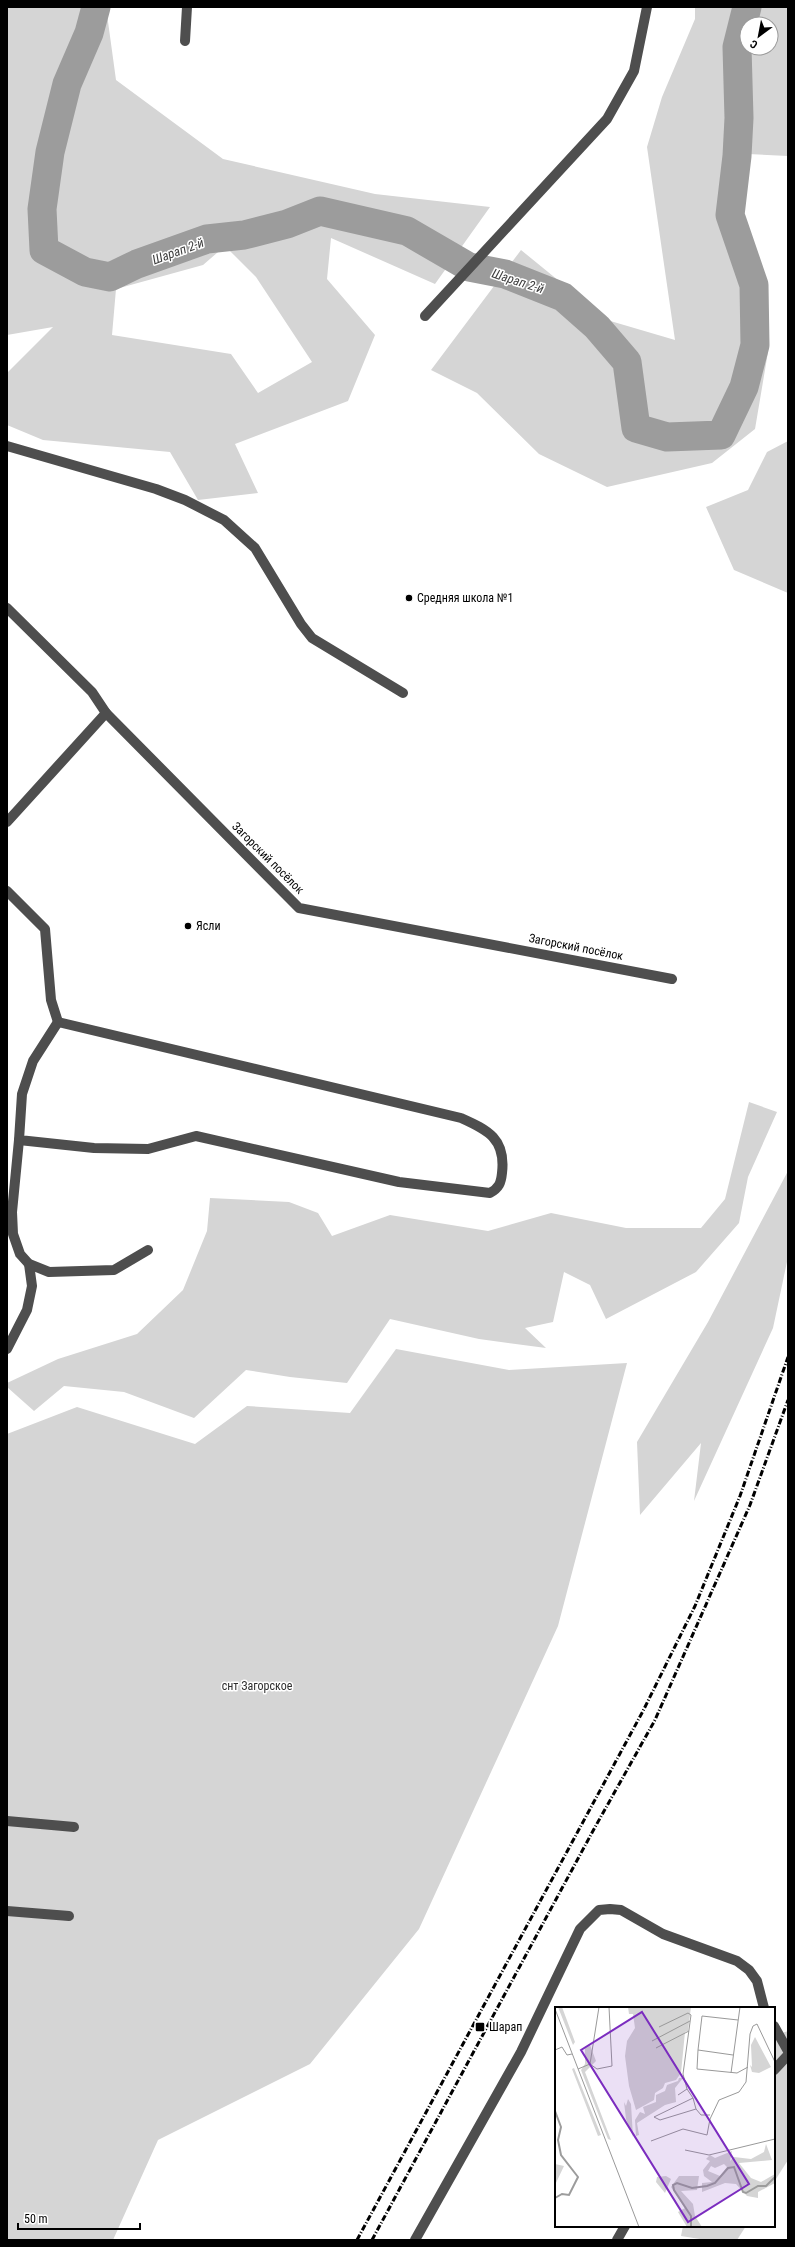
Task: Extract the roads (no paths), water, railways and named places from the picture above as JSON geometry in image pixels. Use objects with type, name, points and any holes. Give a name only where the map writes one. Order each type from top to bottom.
[{"type":"street","points":[[185,40],[187,7]]},
{"type":"street","points":[[425,316],[607,119],[634,71],[647,7]]},
{"type":"street","points":[[7,446],[156,489],[185,500],[219,517],[236,529],[254,548],[301,624],[312,638],[403,693]]},
{"type":"street","name":"Загорский посёлок","points":[[7,608],[92,692],[106,713],[299,908],[672,979]]},
{"type":"street","points":[[7,822],[106,713]]},
{"type":"street","points":[[7,891],[45,929],[51,1000],[58,1022]]},
{"type":"street","points":[[19,1140],[94,1148],[148,1149],[196,1136],[399,1182],[490,1193],[497,1189],[501,1182],[503,1153],[494,1138],[480,1126],[461,1118],[58,1022]]},
{"type":"street","points":[[58,1022],[46,1039],[34,1061],[22,1094],[19,1140],[10,1196],[13,1234],[12,1243],[29,1264],[49,1272],[114,1270],[148,1250]]},
{"type":"street","points":[[7,1349],[27,1310],[32,1286],[29,1264]]},
{"type":"street","points":[[7,1821],[74,1827]]},
{"type":"street","points":[[415,2240],[521,2052],[580,1929],[599,1910],[610,1908],[622,1910],[663,1934],[737,1961],[749,1970],[757,1981],[764,2007]]},
{"type":"street","points":[[7,1911],[69,1916]]},
{"type":"street","points":[[775,2028],[788,2051]]},
{"type":"street","points":[[775,2069],[788,2056]]},
{"type":"street","points":[[617,2240],[624,2227]]},
{"type":"waterway","name":"Шарап 2-й","points":[[96,7],[89,33],[67,84],[50,152],[42,209],[44,250],[85,272],[110,277],[137,264],[207,239],[244,235],[287,224],[320,211],[407,231],[469,267],[505,274],[563,297],[597,327],[627,362],[636,428],[667,437],[721,435],[744,387],[755,345],[754,285],[730,215],[737,156],[739,118],[737,47],[747,7]]},
{"type":"railway","points":[[357,2240],[643,1711],[695,1606],[740,1496],[788,1357]]},
{"type":"railway","points":[[372,2240],[594,1829],[655,1720],[750,1505],[788,1400]]},
{"type":"place","name":"Средняя школа №1","points":[[409,598]]},
{"type":"place","name":"Ясли","points":[[188,926]]},
{"type":"place","name":"Шарап","points":[[480,2027]]},
{"type":"park label","name":"снт Загорское","points":[[257,1686]]}]
